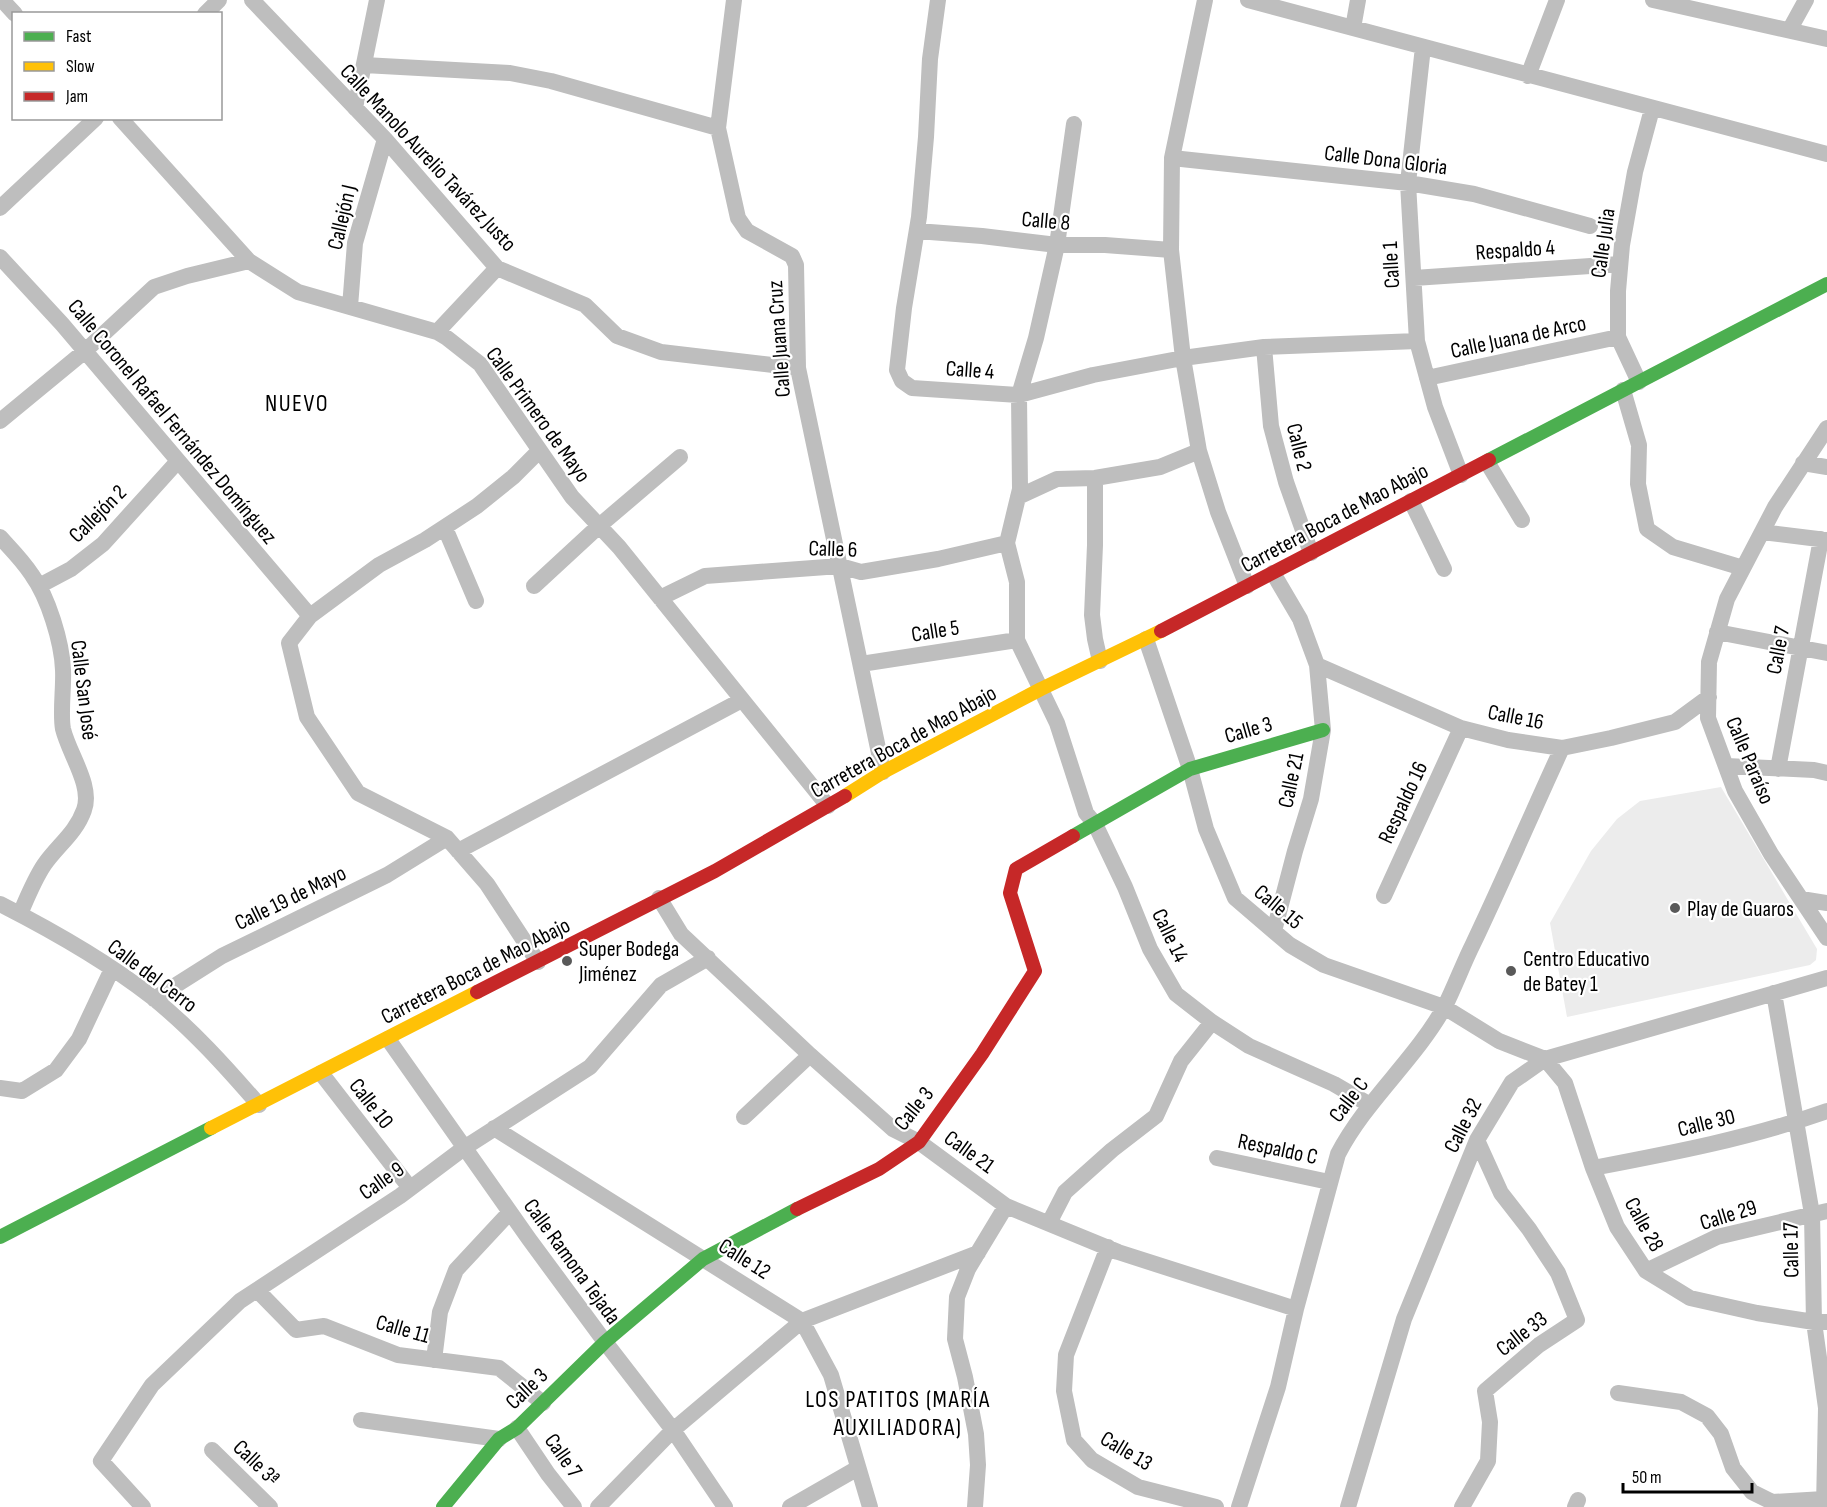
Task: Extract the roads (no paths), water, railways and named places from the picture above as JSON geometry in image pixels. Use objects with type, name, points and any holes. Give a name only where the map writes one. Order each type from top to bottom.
[{"type":"street","points":[[2,0],[13,12]]},
{"type":"street","points":[[207,12],[219,0]]},
{"type":"street","name":"Calle Manolo Aurelio Tavárez Justo","points":[[252,0],[385,140],[497,268],[585,305],[617,336],[660,352],[798,368]]},
{"type":"street","points":[[355,108],[377,0]]},
{"type":"street","name":"Calle Juana Cruz","points":[[734,0],[718,128],[738,218],[747,231],[792,256],[796,265],[798,368],[883,772]]},
{"type":"street","name":"Calle 4","points":[[938,0],[930,59],[926,137],[917,231],[904,308],[897,370],[902,381],[912,388],[1019,394],[1093,375],[1183,358],[1264,347],[1417,341]]},
{"type":"street","points":[[1205,0],[1172,158],[1171,250],[1183,358],[1199,451],[1218,512],[1247,586]]},
{"type":"street","points":[[1248,0],[1827,154]]},
{"type":"street","points":[[1353,28],[1358,0]]},
{"type":"street","points":[[1528,76],[1557,0]]},
{"type":"street","points":[[1790,29],[1806,0]]},
{"type":"street","points":[[1663,1],[1827,39]]},
{"type":"street","name":"Calle 1","points":[[1423,47],[1408,183],[1417,341],[1435,407],[1461,475]]},
{"type":"street","points":[[364,65],[510,73],[551,81],[718,128]]},
{"type":"street","name":"Calle Julia","points":[[1639,382],[1618,337],[1618,291],[1620,264],[1635,172],[1652,109]]},
{"type":"street","points":[[0,208],[94,120]]},
{"type":"street","name":"Calle Primero de Mayo","points":[[122,120],[249,261],[298,292],[437,332],[480,364],[572,497],[619,547],[828,807]]},
{"type":"street","points":[[1017,640],[1017,582],[1007,543],[1020,489],[1019,394],[1036,338],[1057,245],[1074,124]]},
{"type":"street","name":"Callejón J","points":[[350,307],[355,243],[385,140]]},
{"type":"street","name":"Calle Dona Gloria","points":[[1172,158],[1408,183],[1474,194],[1590,226]]},
{"type":"street","name":"Calle 8","points":[[917,231],[1057,245],[1105,245],[1171,250]]},
{"type":"street","name":"Calle Coronel Rafael Fernández Domínguez","points":[[0,257],[85,351],[310,616]]},
{"type":"street","points":[[0,421],[85,351],[154,287],[187,276],[249,261]]},
{"type":"street","name":"Respaldo 4","points":[[1414,278],[1620,264]]},
{"type":"street","points":[[437,332],[497,268]]},
{"type":"street","name":"Carretera Boca de Mao Abajo","points":[[0,1237],[715,871],[828,807],[883,772],[1041,689],[1146,639],[1827,284]]},
{"type":"street","name":"Calle Juana de Arco","points":[[1427,378],[1618,337]]},
{"type":"street","name":"Calle 2","points":[[1264,347],[1271,426],[1286,483],[1311,553]]},
{"type":"street","points":[[1623,390],[1639,445],[1638,484],[1647,529],[1673,547],[1743,568]]},
{"type":"street","name":"Calle Paraíso","points":[[1827,428],[1775,507],[1726,598],[1709,662],[1708,718],[1735,791],[1771,854],[1827,938]]},
{"type":"street","points":[[538,962],[487,884],[447,838],[358,793],[307,717],[289,643],[310,616],[379,565],[445,528],[486,499],[513,477],[539,451]]},
{"type":"street","points":[[1018,497],[1057,479],[1095,478],[1160,467],[1199,451]]},
{"type":"street","points":[[534,586],[599,526],[680,457]]},
{"type":"street","name":"Callejón 2","points":[[39,586],[71,569],[103,544],[178,461]]},
{"type":"street","points":[[1487,462],[1522,520]]},
{"type":"street","points":[[1803,464],[1827,466]]},
{"type":"street","points":[[1095,478],[1092,615],[1100,661]]},
{"type":"street","points":[[1411,501],[1444,569]]},
{"type":"street","points":[[445,528],[476,601]]},
{"type":"street","points":[[1762,532],[1824,540]]},
{"type":"street","name":"Calle San José","points":[[0,537],[32,574],[39,586],[60,648],[63,666],[63,725],[69,748],[84,781],[87,794],[85,809],[80,819],[45,864],[20,914]]},
{"type":"street","name":"Calle 7","points":[[1778,769],[1799,649],[1824,540]]},
{"type":"street","name":"Calle 6","points":[[660,598],[705,576],[840,566],[861,572],[938,559],[1007,543]]},
{"type":"street","name":"Calle 21","points":[[1273,573],[1300,619],[1317,665],[1323,730],[1311,799],[1274,931]]},
{"type":"street","points":[[1717,632],[1827,653]]},
{"type":"street","name":"Calle 15","points":[[1146,639],[1190,769],[1206,830],[1235,898],[1290,945],[1324,965],[1444,1007],[1499,1041],[1545,1059]]},
{"type":"street","name":"Calle 5","points":[[861,664],[1017,640]]},
{"type":"street","name":"Calle 14","points":[[1017,640],[1057,723],[1086,813],[1095,824],[1125,887],[1150,949],[1176,994],[1248,1046],[1334,1084],[1370,1105]]},
{"type":"street","name":"Calle 16","points":[[1317,665],[1461,728],[1508,740],[1562,748],[1675,722],[1709,697]]},
{"type":"street","points":[[459,852],[742,700]]},
{"type":"street","name":"Respaldo 16","points":[[1384,896],[1461,728]]},
{"type":"street","name":"Calle 3","points":[[443,1507],[499,1439],[517,1428],[605,1342],[703,1259],[804,1205],[879,1169],[919,1142],[982,1054],[1035,970],[1010,893],[1016,869],[1190,769],[1323,730]]},
{"type":"street","name":"Calle C","points":[[1239,1507],[1278,1387],[1296,1309],[1338,1154],[1346,1138],[1370,1105],[1408,1061],[1444,1007],[1499,891],[1562,748]]},
{"type":"street","points":[[1726,766],[1827,773]]},
{"type":"street","name":"Calle 19 de Mayo","points":[[154,999],[222,956],[387,875],[447,838]]},
{"type":"street","name":"Calle 21","points":[[659,898],[681,934],[810,1056],[893,1130],[919,1142],[1006,1206],[1108,1247],[1296,1309]]},
{"type":"street","points":[[1801,899],[1827,903]]},
{"type":"street","name":"Calle del Cerro","points":[[0,904],[54,932],[154,999],[214,1053],[259,1105]]},
{"type":"street","name":"Calle 9","points":[[143,1507],[101,1461],[152,1385],[240,1301],[410,1188],[464,1148],[590,1067],[661,985],[708,958]]},
{"type":"street","points":[[0,1088],[22,1091],[56,1070],[80,1039],[112,969]]},
{"type":"street","name":"Calle 32","points":[[1348,1507],[1404,1319],[1477,1140],[1512,1082],[1545,1059],[1827,978]]},
{"type":"street","name":"Calle 17","points":[[1774,993],[1798,1121],[1820,1212],[1821,1322],[1827,1408],[1824,1503]]},
{"type":"street","points":[[1049,1223],[1065,1192],[1112,1150],[1156,1116],[1181,1061],[1212,1022]]},
{"type":"street","name":"Calle Ramona Tejada","points":[[388,1039],[510,1212],[673,1430],[725,1507]]},
{"type":"street","points":[[744,1117],[810,1056]]},
{"type":"street","name":"Calle 28","points":[[1545,1059],[1565,1083],[1593,1168],[1617,1227],[1646,1270],[1690,1298],[1757,1313],[1821,1322]]},
{"type":"street","name":"Calle 10","points":[[321,1073],[410,1188]]},
{"type":"street","name":"Calle 30","points":[[1593,1168],[1689,1150],[1827,1111]]},
{"type":"street","name":"Calle 12","points":[[494,1128],[802,1321]]},
{"type":"street","name":"Calle 33","points":[[1462,1507],[1488,1461],[1490,1422],[1485,1391],[1539,1345],[1577,1320],[1558,1273],[1529,1229],[1501,1193],[1477,1140]]},
{"type":"street","name":"Respaldo C","points":[[1217,1158],[1329,1182]]},
{"type":"street","points":[[975,1507],[978,1465],[976,1434],[955,1339],[957,1297],[968,1269],[1006,1206]]},
{"type":"street","points":[[434,1360],[440,1312],[456,1270],[510,1212]]},
{"type":"street","name":"Calle 29","points":[[1646,1270],[1717,1237],[1820,1212]]},
{"type":"street","name":"Calle 13","points":[[1108,1247],[1066,1355],[1064,1391],[1074,1440],[1092,1460],[1138,1487],[1216,1507]]},
{"type":"street","points":[[598,1507],[673,1430],[802,1321],[978,1253]]},
{"type":"street","name":"Calle 11","points":[[257,1290],[296,1330],[324,1326],[398,1355],[499,1368],[543,1403]]},
{"type":"street","points":[[802,1321],[831,1376],[871,1507]]},
{"type":"street","points":[[1618,1393],[1681,1402],[1707,1416],[1721,1434],[1733,1468],[1752,1492],[1772,1502],[1824,1503]]},
{"type":"street","points":[[361,1420],[499,1439]]},
{"type":"street","name":"Calle 7","points":[[517,1428],[574,1507]]},
{"type":"street","name":"Calle 3ª","points":[[212,1449],[270,1507]]},
{"type":"street","points":[[790,1507],[858,1468]]},
{"type":"place","name":"Play de Guaros","points":[[1675,908]]},
{"type":"place","name":"Super Bodega Jiménez","points":[[567,961]]},
{"type":"place","name":"Centro Educativo de Batey 1","points":[[1511,971]]},
{"type":"district","name":"NUEVO","points":[[297,403]]},
{"type":"district","name":"LOS PATITOS (MARÍA AUXILIADORA)","points":[[898,1413]]}]
